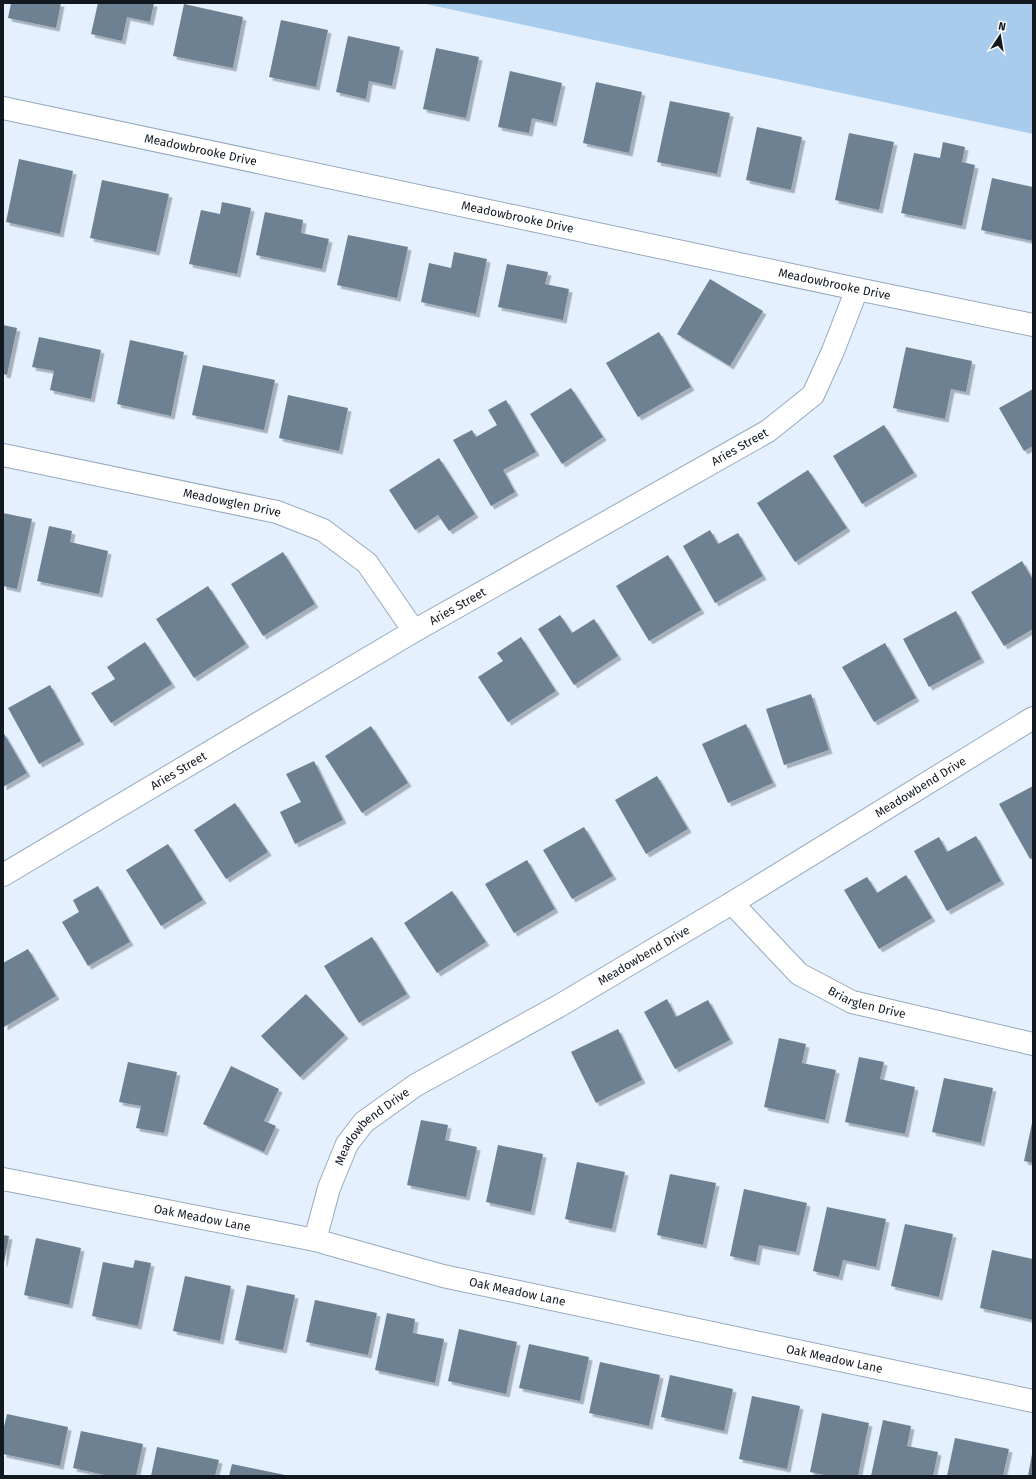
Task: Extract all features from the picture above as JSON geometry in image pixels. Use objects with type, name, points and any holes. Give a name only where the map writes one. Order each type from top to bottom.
[{"type":"street","name":"Meadowbrooke Drive","points":[[3,108],[1033,325]]},
{"type":"street","name":"Aries Street","points":[[3,875],[414,631],[768,431],[813,395],[833,351],[857,289]]},
{"type":"street","name":"Meadowglen Drive","points":[[3,455],[277,512],[323,530],[367,563],[414,631]]},
{"type":"street","name":"Meadowbend Drive","points":[[315,1240],[329,1188],[347,1144],[364,1122],[416,1085],[559,1006],[732,903],[1033,718]]},
{"type":"street","name":"Briarglen Drive","points":[[732,903],[799,974],[852,1002],[1033,1044]]},
{"type":"street","name":"Oak Meadow Lane","points":[[3,1179],[315,1240],[443,1276],[1033,1401]]},
{"type":"shaded area","points":[[421,3],[1033,3],[1033,134]]},
{"type":"building","points":[[11,3],[61,3],[56,28],[8,18]]},
{"type":"building","points":[[98,3],[154,3],[150,22],[127,17],[122,41],[91,34]]},
{"type":"building","points":[[184,4],[243,17],[233,68],[173,56]]},
{"type":"building","points":[[281,20],[328,30],[316,87],[269,77]]},
{"type":"building","points":[[348,36],[400,47],[392,86],[369,81],[366,99],[336,92]]},
{"type":"building","points":[[436,48],[479,57],[466,118],[423,109]]},
{"type":"building","points":[[510,71],[562,83],[553,123],[532,118],[529,133],[498,127]]},
{"type":"building","points":[[596,82],[642,92],[629,153],[583,143]]},
{"type":"building","points":[[670,101],[730,113],[717,174],[657,162]]},
{"type":"building","points":[[757,127],[802,137],[791,190],[746,180]]},
{"type":"building","points":[[849,133],[894,142],[879,210],[835,200]]},
{"type":"building","points":[[943,142],[965,147],[962,162],[975,165],[962,226],[901,213],[914,153],[940,158]]},
{"type":"building","points":[[19,159],[73,171],[60,234],[6,222]]},
{"type":"building","points":[[992,178],[1033,187],[1033,241],[981,230]]},
{"type":"building","points":[[102,180],[169,194],[156,252],[90,238]]},
{"type":"building","points":[[222,202],[251,208],[237,274],[189,264],[201,210],[220,214]]},
{"type":"building","points":[[265,212],[303,220],[301,233],[329,239],[322,269],[256,255]]},
{"type":"building","points":[[348,235],[408,247],[397,298],[337,285]]},
{"type":"building","points":[[454,252],[487,259],[476,314],[421,302],[429,263],[451,268]]},
{"type":"building","points":[[507,264],[548,272],[545,284],[569,289],[563,320],[498,307]]},
{"type":"building","points":[[710,279],[763,311],[730,366],[677,334]]},
{"type":"building","points":[[3,325],[17,328],[7,375],[3,374]]},
{"type":"building","points":[[659,332],[691,387],[638,417],[606,363]]},
{"type":"building","points":[[39,337],[101,350],[91,399],[50,390],[54,371],[32,367]]},
{"type":"building","points":[[130,340],[184,352],[171,416],[117,404]]},
{"type":"building","points":[[906,347],[972,361],[966,392],[951,389],[945,419],[893,408]]},
{"type":"building","points":[[203,365],[275,380],[264,430],[192,415]]},
{"type":"building","points":[[571,388],[603,437],[562,464],[530,414]]},
{"type":"building","points":[[1033,389],[1033,446],[1024,451],[999,408]]},
{"type":"building","points":[[288,395],[348,408],[339,451],[279,438]]},
{"type":"building","points":[[506,400],[536,452],[503,470],[515,492],[491,506],[453,440],[472,430],[476,437],[497,425],[488,410]]},
{"type":"building","points":[[884,425],[914,473],[862,504],[833,456]]},
{"type":"building","points":[[439,458],[475,514],[449,531],[438,515],[415,530],[389,490]]},
{"type":"building","points":[[808,470],[847,528],[795,562],[757,503]]},
{"type":"building","points":[[3,513],[32,519],[17,589],[3,586]]},
{"type":"building","points":[[49,526],[72,531],[70,542],[108,551],[99,594],[37,581]]},
{"type":"building","points":[[710,530],[718,544],[738,533],[763,576],[715,603],[683,546]]},
{"type":"building","points":[[283,552],[315,604],[263,636],[231,584]]},
{"type":"building","points":[[668,555],[701,610],[649,641],[616,586]]},
{"type":"building","points":[[1022,561],[1033,580],[1033,629],[1004,646],[971,592]]},
{"type":"building","points":[[208,586],[246,644],[194,678],[156,619]]},
{"type":"building","points":[[956,611],[981,659],[929,687],[903,639]]},
{"type":"building","points":[[560,615],[572,633],[594,619],[618,656],[574,685],[538,629]]},
{"type":"building","points":[[521,637],[556,691],[508,722],[478,677],[503,661],[497,653]]},
{"type":"building","points":[[145,642],[172,684],[111,723],[91,693],[115,679],[107,667]]},
{"type":"building","points":[[885,643],[916,698],[874,722],[842,667]]},
{"type":"building","points":[[50,685],[81,741],[39,764],[8,708]]},
{"type":"building","points":[[811,694],[829,750],[784,765],[766,709]]},
{"type":"building","points":[[746,724],[773,783],[728,803],[702,744]]},
{"type":"building","points":[[371,726],[408,783],[362,813],[325,756]]},
{"type":"building","points":[[3,732],[27,773],[3,787]]},
{"type":"building","points":[[314,761],[343,820],[295,844],[280,812],[301,802],[286,774]]},
{"type":"building","points":[[657,776],[688,829],[646,854],[615,800]]},
{"type":"building","points":[[1033,786],[1033,858],[1030,859],[999,804]]},
{"type":"building","points":[[235,803],[268,852],[226,879],[194,830]]},
{"type":"building","points":[[584,827],[613,876],[572,899],[543,850]]},
{"type":"building","points":[[976,836],[1001,881],[947,911],[914,851],[939,837],[947,852]]},
{"type":"building","points":[[168,844],[203,900],[161,926],[126,870]]},
{"type":"building","points":[[527,860],[555,909],[514,933],[485,884]]},
{"type":"building","points":[[906,875],[932,918],[879,949],[844,890],[867,877],[877,893]]},
{"type":"building","points":[[98,886],[130,942],[88,966],[62,922],[79,912],[73,900]]},
{"type":"building","points":[[452,891],[486,942],[437,973],[404,923]]},
{"type":"building","points":[[372,937],[407,994],[359,1023],[324,966]]},
{"type":"building","points":[[28,949],[56,996],[4,1027],[3,963]]},
{"type":"building","points":[[306,994],[345,1035],[300,1077],[261,1036]]},
{"type":"building","points":[[667,999],[676,1017],[708,1000],[730,1040],[675,1069],[644,1012]]},
{"type":"building","points":[[618,1029],[642,1080],[596,1103],[571,1052]]},
{"type":"building","points":[[779,1038],[806,1044],[802,1063],[836,1070],[825,1120],[764,1107]]},
{"type":"building","points":[[859,1057],[884,1062],[880,1079],[915,1087],[905,1134],[845,1122]]},
{"type":"building","points":[[128,1062],[177,1072],[164,1133],[136,1128],[141,1106],[119,1102]]},
{"type":"building","points":[[231,1066],[279,1089],[264,1121],[276,1126],[264,1152],[203,1124]]},
{"type":"building","points":[[944,1078],[993,1088],[981,1143],[932,1132]]},
{"type":"building","points":[[421,1120],[448,1125],[445,1140],[477,1147],[466,1197],[407,1185]]},
{"type":"building","points":[[1033,1123],[1033,1163],[1024,1161]]},
{"type":"building","points":[[498,1145],[543,1154],[531,1212],[486,1202]]},
{"type":"building","points":[[577,1162],[625,1172],[612,1229],[565,1219]]},
{"type":"building","points":[[670,1174],[716,1183],[703,1245],[657,1235]]},
{"type":"building","points":[[744,1189],[807,1203],[796,1252],[759,1245],[756,1262],[730,1256]]},
{"type":"building","points":[[827,1207],[886,1219],[876,1267],[843,1260],[839,1277],[813,1271]]},
{"type":"building","points":[[905,1224],[953,1234],[939,1297],[891,1286]]},
{"type":"building","points":[[3,1235],[9,1236],[4,1263],[3,1263]]},
{"type":"building","points":[[36,1238],[81,1248],[69,1305],[24,1295]]},
{"type":"building","points":[[992,1250],[1033,1259],[1033,1320],[980,1308]]},
{"type":"building","points":[[135,1260],[151,1263],[138,1326],[92,1316],[103,1262],[133,1268]]},
{"type":"building","points":[[185,1276],[231,1286],[220,1341],[173,1331]]},
{"type":"building","points":[[247,1285],[295,1295],[283,1350],[235,1340]]},
{"type":"building","points":[[315,1300],[377,1313],[368,1355],[306,1342]]},
{"type":"building","points":[[387,1313],[415,1319],[413,1333],[444,1339],[435,1383],[375,1370]]},
{"type":"building","points":[[459,1329],[517,1342],[506,1394],[448,1381]]},
{"type":"building","points":[[529,1344],[589,1357],[580,1401],[519,1388]]},
{"type":"building","points":[[600,1362],[660,1375],[649,1426],[589,1413]]},
{"type":"building","points":[[670,1375],[733,1389],[724,1431],[661,1417]]},
{"type":"building","points":[[752,1396],[800,1406],[787,1469],[739,1459]]},
{"type":"building","points":[[822,1413],[869,1423],[858,1476],[829,1476],[810,1472]]},
{"type":"building","points":[[7,1414],[68,1427],[60,1466],[3,1454],[3,1431]]},
{"type":"building","points":[[883,1420],[911,1426],[907,1446],[938,1452],[933,1476],[871,1476]]},
{"type":"building","points":[[81,1431],[143,1444],[136,1476],[109,1476],[73,1468]]},
{"type":"building","points":[[955,1438],[1009,1449],[1003,1476],[947,1476]]},
{"type":"building","points":[[157,1447],[219,1460],[215,1476],[151,1476]]},
{"type":"building","points":[[1032,1454],[1033,1476],[1028,1476]]},
{"type":"building","points":[[232,1464],[285,1475],[285,1476],[229,1476]]}]
